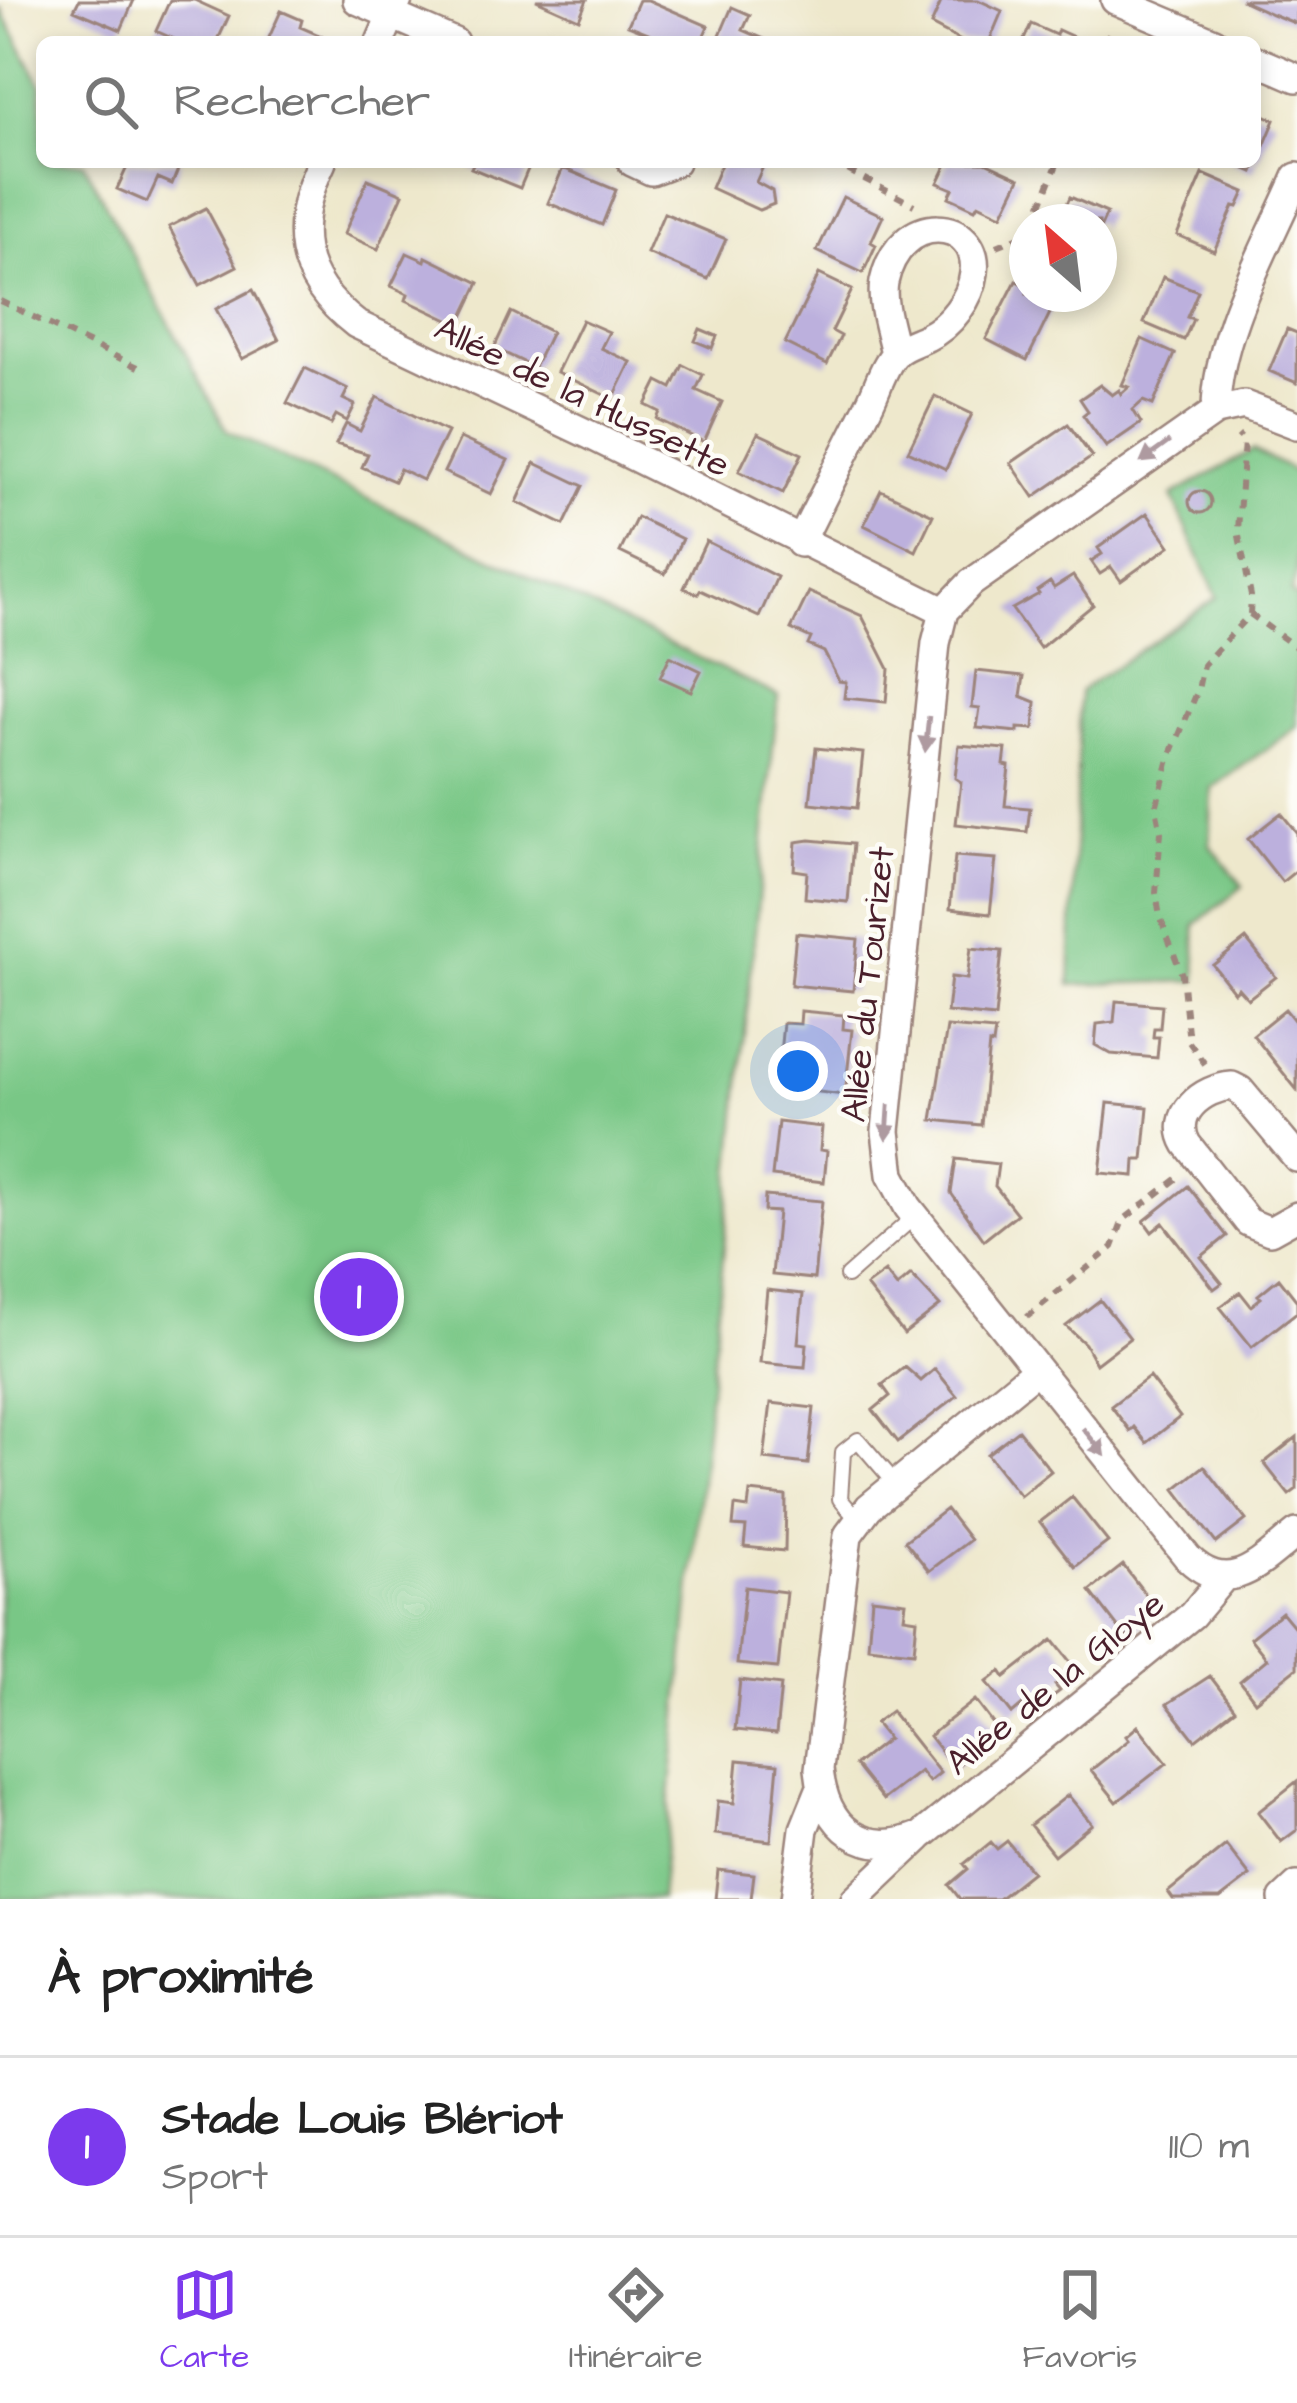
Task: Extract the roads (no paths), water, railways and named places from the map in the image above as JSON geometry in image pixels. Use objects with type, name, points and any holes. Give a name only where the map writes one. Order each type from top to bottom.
[{"type":"street","points":[[356,0],[396,7],[444,36]]},
{"type":"street","points":[[1115,0],[1200,36]]},
{"type":"street","points":[[383,36],[396,7]]},
{"type":"street","points":[[1261,63],[1297,78]]},
{"type":"street","name":"Allée de la Hussette","points":[[320,168],[302,215],[301,238],[317,280],[339,311],[375,334],[590,434],[944,611]]},
{"type":"street","points":[[1216,411],[1217,380],[1228,339],[1297,176]]},
{"type":"street","points":[[800,543],[895,354],[949,323],[974,275],[974,261],[961,239],[932,226],[906,239],[884,282],[895,354]]},
{"type":"street","points":[[944,611],[971,583],[1216,411],[1244,405],[1297,425]]},
{"type":"street","name":"Allée du Tourizet","points":[[944,611],[936,643],[886,1131],[891,1175],[914,1216],[1187,1558],[1222,1578]]},
{"type":"street","points":[[1297,1158],[1240,1090],[1221,1087],[1186,1110],[1180,1120],[1180,1133],[1248,1222],[1270,1231],[1297,1216]]},
{"type":"street","points":[[922,1835],[886,1845],[856,1836],[832,1814],[821,1787],[819,1769],[843,1550],[857,1519],[1036,1370]]},
{"type":"street","points":[[1222,1578],[1250,1570],[1297,1533]]},
{"type":"street","name":"Allée de la Gloye","points":[[855,1899],[922,1835],[1192,1615],[1222,1578]]},
{"type":"street","points":[[796,1897],[804,1829],[821,1787]]},
{"type":"street","points":[[1283,1899],[1297,1886]]},
{"type":"lane","points":[[848,1276],[914,1216]]},
{"type":"lane","points":[[857,1519],[840,1499],[844,1452],[858,1440],[896,1484]]},
{"type":"place","name":"Stade Louis Blériot","points":[[359,1297]]}]
